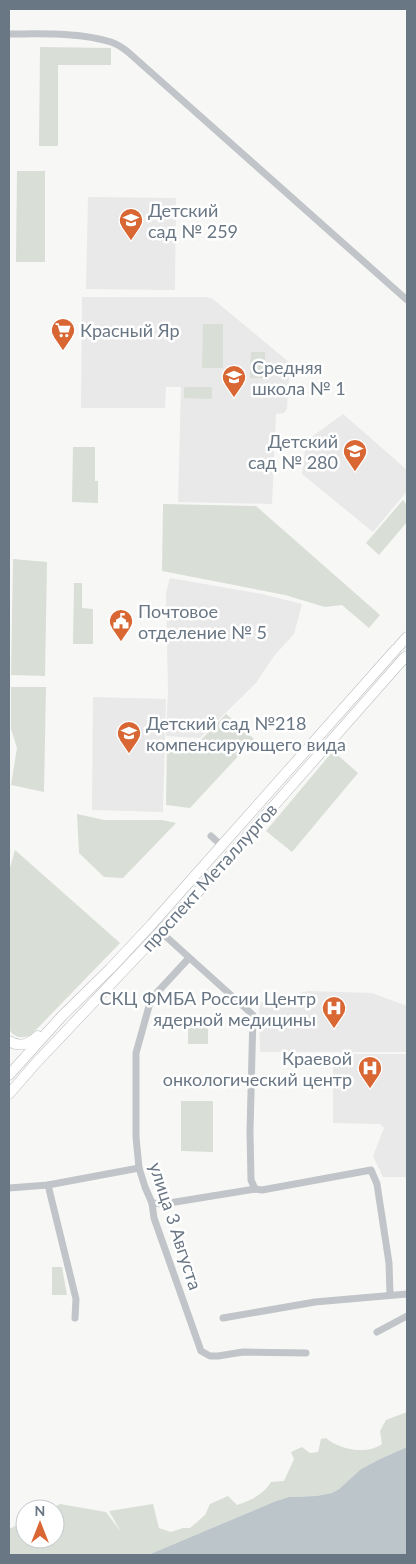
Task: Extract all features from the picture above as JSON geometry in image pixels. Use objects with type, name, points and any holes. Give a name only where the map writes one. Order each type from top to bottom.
[{"type":"main road","name":"проспект Металлургов","points":[[9,1075],[62,1016],[152,924],[407,637]]},
{"type":"main road","name":"проспект Металлургов","points":[[9,1094],[36,1063],[161,932],[405,657]]},
{"type":"main road","points":[[9,1041],[22,1045],[30,1043],[62,1016]]},
{"type":"street","points":[[9,34],[86,38],[113,42],[128,52],[407,300]]},
{"type":"street","points":[[211,836],[222,846]]},
{"type":"street","points":[[152,924],[253,1015],[250,1132],[251,1180],[255,1189]]},
{"type":"street","name":"улица 3 Августа","points":[[189,958],[151,998],[136,1053],[136,1137],[139,1168],[144,1187],[152,1203],[154,1218],[201,1350],[210,1356],[243,1352],[306,1353]]},
{"type":"street","points":[[9,1188],[48,1185],[139,1168]]},
{"type":"street","points":[[152,1203],[163,1204],[255,1189],[262,1190],[371,1170],[377,1184],[389,1263],[390,1294]]},
{"type":"street","points":[[48,1185],[76,1299],[75,1318]]},
{"type":"street","points":[[223,1318],[315,1302],[407,1294]]},
{"type":"street","points":[[376,1332],[407,1316]]},
{"type":"shaded area","points":[[40,47],[111,48],[111,65],[58,65],[58,146],[39,146]]},
{"type":"shaded area","points":[[17,171],[45,171],[45,262],[16,262]]},
{"type":"shaded area","name":"Детский сад № 259","points":[[88,197],[176,198],[175,290],[86,289]]},
{"type":"shaded area","name":"Средняя школа № 1","points":[[82,297],[207,297],[213,299],[290,363],[287,409],[284,413],[276,414],[272,504],[178,502],[181,387],[166,387],[165,408],[81,408]]},
{"type":"shaded area","points":[[203,324],[223,324],[223,368],[202,368]]},
{"type":"shaded area","points":[[251,352],[265,352],[265,378],[250,378]]},
{"type":"shaded area","points":[[211,387],[212,398],[184,398],[184,388]]},
{"type":"shaded area","name":"Детский сад № 280","points":[[343,414],[407,470],[407,491],[373,532],[302,474],[306,441]]},
{"type":"shaded area","points":[[73,447],[95,447],[95,481],[98,481],[98,503],[72,502]]},
{"type":"shaded area","points":[[403,500],[407,505],[407,522],[379,555],[366,543]]},
{"type":"shaded area","points":[[163,504],[256,506],[380,615],[369,628],[342,605],[325,607],[285,595],[162,571]]},
{"type":"shaded area","points":[[13,559],[47,562],[45,676],[11,675]]},
{"type":"shaded area","points":[[170,578],[262,594],[302,604],[294,634],[274,656],[256,683],[200,738],[166,736],[168,690],[166,593]]},
{"type":"shaded area","points":[[74,583],[82,583],[82,608],[93,609],[93,644],[73,644]]},
{"type":"shaded area","points":[[11,687],[46,687],[44,792],[11,785],[17,748],[11,729]]},
{"type":"shaded area","name":"Детский сад №218 компенсирующего вида","points":[[93,697],[166,699],[163,812],[92,810]]},
{"type":"shaded area","points":[[226,714],[254,739],[190,808],[166,805],[167,744],[197,744]]},
{"type":"shaded area","points":[[333,751],[358,773],[292,852],[266,831]]},
{"type":"shaded area","points":[[77,814],[104,820],[162,820],[176,823],[123,878],[104,877],[79,853]]},
{"type":"shaded area","points":[[15,850],[120,943],[31,1035],[24,1037],[16,1036],[9,1029],[10,868]]},
{"type":"shaded area","name":"СКЦ ФМБА России Центр ядерной медицины","points":[[308,991],[372,993],[407,1006],[407,1052],[260,1052],[259,1003]]},
{"type":"shaded area","points":[[195,1022],[201,1022],[208,1029],[208,1044],[188,1044],[188,1027]]},
{"type":"shaded area","name":"Краевой онкологический центр","points":[[333,1054],[407,1054],[407,1180],[405,1177],[383,1177],[373,1156],[384,1128],[380,1124],[333,1123]]},
{"type":"shaded area","points":[[181,1101],[213,1101],[213,1152],[181,1151]]},
{"type":"shaded area","points":[[52,1267],[62,1267],[67,1295],[52,1295]]},
{"type":"shaded area","points":[[407,1412],[407,1447],[361,1469],[332,1493],[316,1496],[289,1497],[276,1501],[148,1555],[9,1555],[9,1529],[15,1526],[15,1549],[65,1549],[65,1505],[106,1512],[121,1532],[109,1511],[153,1504],[159,1528],[171,1532],[190,1528],[205,1515],[210,1504],[228,1496],[237,1505],[256,1496],[271,1482],[284,1481],[294,1459],[291,1452],[302,1447],[310,1453],[318,1452],[321,1439],[326,1438],[339,1446],[354,1450],[369,1449],[382,1444],[380,1431],[386,1420]]},
{"type":"shaded area","points":[[407,1447],[407,1555],[148,1555],[276,1501],[289,1497],[316,1496],[332,1493],[361,1469]]},
{"type":"place","name":"Детский сад № 259","points":[[131,241]]},
{"type":"place","name":"Красный Яр","points":[[63,351]]},
{"type":"place","name":"Средняя школа № 1","points":[[234,398]]},
{"type":"place","name":"Детский сад № 280","points":[[355,472]]},
{"type":"place","name":"Почтовое отделение № 5","points":[[121,642]]},
{"type":"place","name":"Детский сад №218 компенсирующего вида","points":[[129,754]]},
{"type":"place","name":"СКЦ ФМБА России Центр ядерной медицины","points":[[334,1029]]},
{"type":"place","name":"Краевой онкологический центр","points":[[370,1089]]}]
